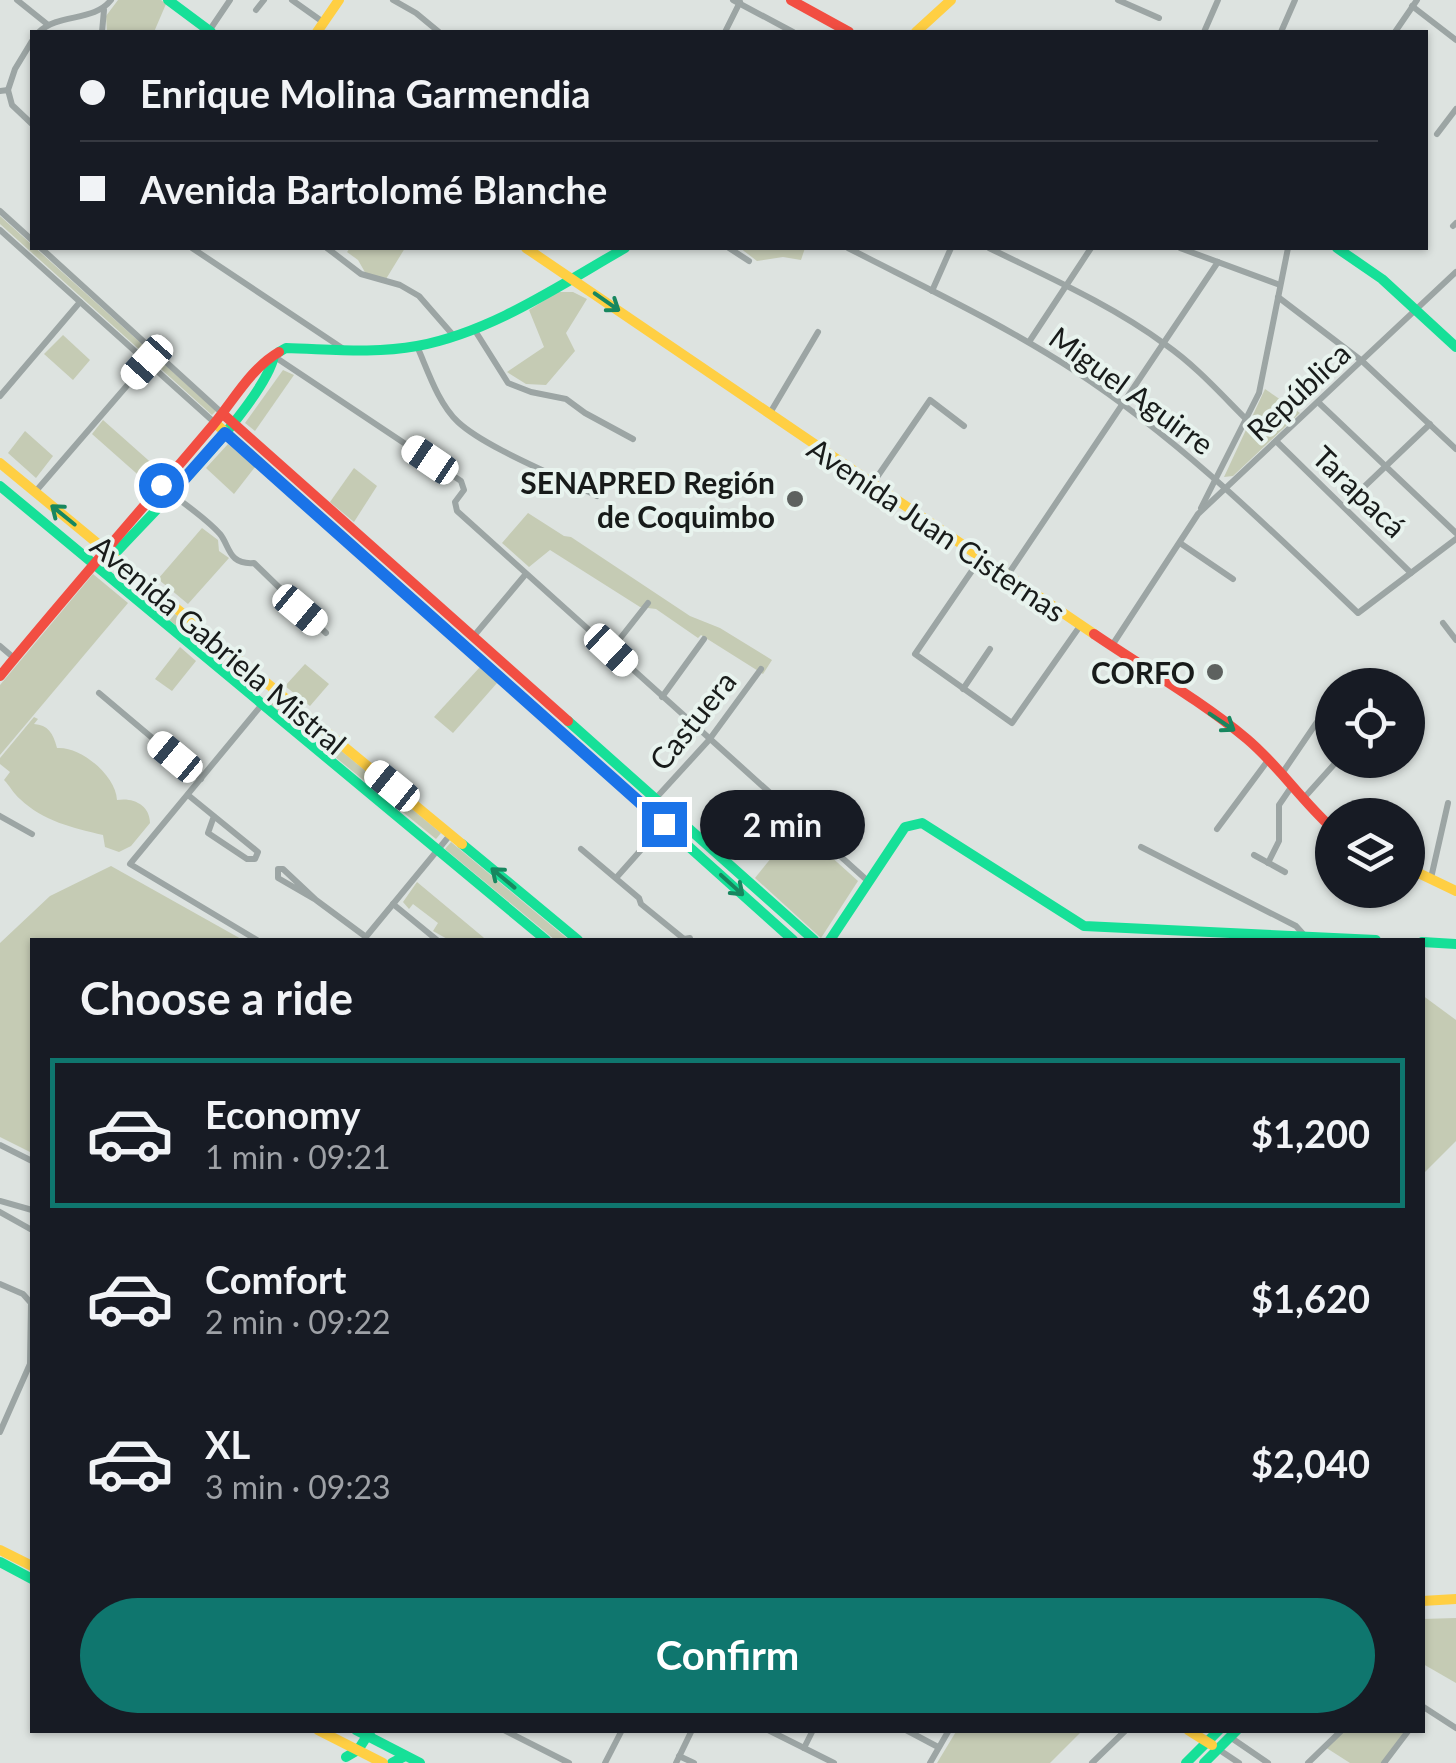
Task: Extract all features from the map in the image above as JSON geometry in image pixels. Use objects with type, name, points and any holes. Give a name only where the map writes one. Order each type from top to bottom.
[{"type":"main road","points":[[168,0],[207,30]]},
{"type":"main road","points":[[320,27],[339,0]]},
{"type":"main road","points":[[791,0],[845,30]]},
{"type":"main road","points":[[918,30],[951,0]]},
{"type":"main road","name":"Avenida Juan Cisternas","points":[[529,250],[1245,737],[1315,811]]},
{"type":"main road","points":[[0,676],[262,362],[286,348],[347,352],[417,346],[453,336],[517,310],[622,250]]},
{"type":"main road","points":[[1340,250],[1418,311],[1456,347]]},
{"type":"main road","points":[[95,564],[114,558],[229,428],[271,370],[274,356]]},
{"type":"main road","points":[[219,418],[812,938]]},
{"type":"main road","name":"Avenida Gabriela Mistral","points":[[0,462],[576,938]]},
{"type":"main road","name":"Avenida Gabriela Mistral","points":[[0,486],[544,938]]},
{"type":"main road","points":[[325,512],[791,938]]},
{"type":"main road","points":[[831,938],[904,827],[922,823],[1084,926],[1341,938]]},
{"type":"main road","points":[[1425,876],[1456,891]]},
{"type":"main road","points":[[1425,942],[1456,944]]},
{"type":"main road","points":[[0,1550],[30,1565]]},
{"type":"main road","points":[[0,1562],[30,1578]]},
{"type":"main road","points":[[1425,1601],[1456,1599]]},
{"type":"main road","points":[[322,1733],[348,1754],[382,1763]]},
{"type":"main road","points":[[348,1754],[370,1733],[420,1763]]},
{"type":"main road","points":[[1193,1733],[1212,1745]]},
{"type":"main road","points":[[1204,1763],[1217,1733]]},
{"type":"main road","points":[[1186,1763],[1234,1734]]},
{"type":"main road","points":[[392,1763],[405,1756]]},
{"type":"street","points":[[17,0],[48,24]]},
{"type":"street","points":[[102,30],[104,10],[112,0]]},
{"type":"street","points":[[211,30],[230,0]]},
{"type":"street","points":[[256,10],[264,0]]},
{"type":"street","points":[[292,0],[320,27]]},
{"type":"street","points":[[393,0],[436,30]]},
{"type":"street","points":[[1118,0],[1158,18]]},
{"type":"street","points":[[1205,30],[1218,0]]},
{"type":"street","points":[[1283,30],[1295,0]]},
{"type":"street","points":[[726,30],[738,1],[789,30]]},
{"type":"street","points":[[1396,30],[1415,3],[1456,40]]},
{"type":"street","points":[[41,30],[48,24],[104,10]]},
{"type":"street","points":[[30,44],[4,90],[12,105],[30,122]]},
{"type":"street","points":[[1437,134],[1455,111]]},
{"type":"street","points":[[0,210],[30,238]]},
{"type":"street","points":[[0,230],[147,362],[219,418]]},
{"type":"street","points":[[43,250],[156,352],[219,418]]},
{"type":"street","points":[[195,250],[347,352]]},
{"type":"street","points":[[329,250],[361,274],[400,284],[419,296],[453,336]]},
{"type":"street","points":[[732,250],[749,261]]},
{"type":"street","name":"Miguel Aguirre","points":[[852,250],[1028,342],[1122,404],[1228,489],[1358,613],[1411,573]]},
{"type":"street","points":[[932,292],[950,250]]},
{"type":"street","points":[[993,250],[1068,286],[1164,342],[1246,419]]},
{"type":"street","points":[[1028,342],[1090,250]]},
{"type":"street","points":[[1185,250],[1280,285]]},
{"type":"street","points":[[1198,514],[1259,393],[1288,250]]},
{"type":"street","points":[[1006,576],[1218,262]]},
{"type":"street","name":"República","points":[[1111,647],[1198,514],[1456,272]]},
{"type":"street","points":[[1278,297],[1362,362],[1456,449]]},
{"type":"street","points":[[0,396],[80,302]]},
{"type":"street","points":[[115,334],[124,323]]},
{"type":"street","points":[[474,329],[508,382],[531,392],[566,399],[585,414],[633,439]]},
{"type":"street","points":[[768,415],[818,332]]},
{"type":"street","points":[[417,346],[438,393],[458,422],[597,496]]},
{"type":"street","points":[[35,492],[156,352]]},
{"type":"street","points":[[274,356],[461,481],[464,490],[455,502],[456,511],[869,882]]},
{"type":"street","points":[[872,484],[930,400],[964,426]]},
{"type":"street","points":[[1320,402],[1456,536],[1411,573]]},
{"type":"street","points":[[1344,506],[1430,424]]},
{"type":"street","name":"Tarapacá","points":[[1277,442],[1411,573]]},
{"type":"street","points":[[161,485],[221,535],[226,549],[240,562],[254,563],[326,632]]},
{"type":"street","points":[[1180,543],[1233,578]]},
{"type":"street","points":[[980,559],[915,654],[1012,723],[1080,626]]},
{"type":"street","points":[[473,638],[526,575]]},
{"type":"street","points":[[611,650],[648,603]]},
{"type":"street","points":[[1443,624],[1456,640]]},
{"type":"street","points":[[662,696],[704,639]]},
{"type":"street","points":[[0,646],[15,658]]},
{"type":"street","points":[[963,690],[990,649]]},
{"type":"street","name":"Castuera","points":[[656,798],[709,740],[761,669]]},
{"type":"street","points":[[254,938],[130,864],[274,690]]},
{"type":"street","points":[[98,693],[201,779]]},
{"type":"street","points":[[1282,772],[1315,724]]},
{"type":"street","points":[[1217,828],[1269,759]]},
{"type":"street","points":[[1303,799],[1322,778]]},
{"type":"street","points":[[1268,863],[1279,842],[1280,805],[1292,785]]},
{"type":"street","points":[[188,795],[214,816],[258,852],[254,859],[247,859],[208,834],[214,816]]},
{"type":"street","points":[[1431,879],[1448,803]]},
{"type":"street","points":[[0,816],[32,834]]},
{"type":"street","points":[[616,878],[664,824]]},
{"type":"street","points":[[366,938],[450,834]]},
{"type":"street","points":[[1141,847],[1296,926],[1306,936]]},
{"type":"street","points":[[581,848],[683,938]]},
{"type":"street","points":[[1254,856],[1285,872]]},
{"type":"street","points":[[316,900],[278,878],[278,869],[364,938]]},
{"type":"street","points":[[394,904],[435,938]]},
{"type":"street","points":[[0,1145],[30,1160]]},
{"type":"street","points":[[0,1201],[30,1209]]},
{"type":"street","points":[[9,1218],[16,1204]]},
{"type":"street","points":[[0,1212],[30,1229]]},
{"type":"street","points":[[0,1284],[24,1294],[30,1302]]},
{"type":"street","points":[[1,1428],[30,1364]]},
{"type":"street","points":[[1425,1709],[1456,1728]]},
{"type":"street","points":[[510,1733],[568,1763]]},
{"type":"street","points":[[604,1763],[620,1733]]},
{"type":"street","points":[[691,1733],[678,1759],[694,1763]]},
{"type":"street","points":[[774,1733],[834,1763]]},
{"type":"street","points":[[804,1748],[812,1733]]},
{"type":"street","points":[[912,1733],[938,1747]]},
{"type":"street","points":[[930,1763],[947,1733]]},
{"type":"street","points":[[1092,1763],[1123,1733]]},
{"type":"street","points":[[1308,1763],[1339,1733]]},
{"type":"street","points":[[1384,1763],[1407,1733]]},
{"type":"street","points":[[1234,1734],[1268,1763]]},
{"type":"street","points":[[1212,1745],[1239,1763]]},
{"type":"green space","points":[[118,0],[161,0],[166,4],[155,30],[107,30],[106,16]]},
{"type":"green space","points":[[0,216],[30,243],[30,250],[38,250],[216,411],[212,415],[0,224]]},
{"type":"green space","points":[[404,250],[386,279],[366,274],[358,260],[347,252]]},
{"type":"green space","points":[[743,250],[804,250],[801,260],[783,257],[757,261]]},
{"type":"green space","points":[[558,292],[573,292],[587,299],[566,333],[575,351],[546,385],[526,384],[507,372],[544,347],[529,310]]},
{"type":"green space","points":[[63,335],[90,360],[73,380],[44,354]]},
{"type":"green space","points":[[283,370],[294,375],[255,431],[245,423]]},
{"type":"green space","points":[[1265,389],[1300,413],[1233,476],[1224,477]]},
{"type":"green space","points":[[103,420],[165,475],[153,488],[92,434]]},
{"type":"green space","points":[[25,431],[53,456],[36,478],[8,453]]},
{"type":"green space","points":[[228,444],[255,467],[234,494],[206,468]]},
{"type":"green space","points":[[354,468],[377,486],[354,522],[330,502]]},
{"type":"green space","points":[[528,513],[690,616],[720,628],[772,660],[763,674],[656,609],[640,607],[550,550],[529,567],[502,543]]},
{"type":"green space","points":[[202,528],[218,540],[219,551],[229,558],[188,604],[158,579]]},
{"type":"green space","points":[[116,569],[121,569],[264,688],[258,695],[115,574]]},
{"type":"green space","points":[[93,574],[128,603],[0,755],[0,685]]},
{"type":"green space","points":[[180,647],[196,661],[172,691],[155,679]]},
{"type":"green space","points":[[305,664],[329,684],[310,706],[285,686]]},
{"type":"green space","points":[[480,667],[497,683],[453,733],[434,717]]},
{"type":"green space","points":[[276,697],[441,833],[436,839],[270,704]]},
{"type":"green space","points":[[34,717],[38,719],[34,724],[49,731],[57,748],[86,757],[104,772],[117,800],[134,801],[144,807],[150,823],[131,846],[119,852],[105,847],[103,835],[48,818],[29,807],[4,780],[10,772],[0,764],[0,758]]},
{"type":"green space","points":[[797,826],[858,881],[821,938],[755,878]]},
{"type":"green space","points":[[451,842],[567,938],[553,938],[445,849]]},
{"type":"green space","points":[[111,866],[239,938],[30,938],[30,1152],[0,1137],[0,943],[50,896]]},
{"type":"green space","points":[[417,882],[484,938],[445,938],[433,931],[438,923],[413,904],[409,909],[403,902]]},
{"type":"green space","points":[[1425,997],[1456,1020],[1456,1141],[1425,1172]]},
{"type":"green space","points":[[1456,1618],[1456,1683],[1425,1665],[1425,1619]]},
{"type":"green space","points":[[955,1733],[1080,1733],[1050,1763],[937,1763]]},
{"type":"green space","points":[[1339,1733],[1407,1733],[1384,1763],[1350,1763],[1325,1747]]},
{"type":"traffic: fast","points":[[168,0],[208,30]]},
{"type":"traffic: fast","points":[[279,352],[286,348],[384,350],[445,339],[525,306],[622,250]]},
{"type":"traffic: fast","points":[[1340,250],[1382,279],[1456,347]]},
{"type":"traffic: fast","points":[[110,559],[228,430],[266,377],[274,356]]},
{"type":"traffic: fast","points":[[0,486],[544,938]]},
{"type":"traffic: fast","points":[[447,630],[791,938]]},
{"type":"traffic: fast","points":[[568,721],[812,938]]},
{"type":"traffic: fast","points":[[831,938],[905,827],[922,823],[1084,926],[1334,938]]},
{"type":"traffic: fast","points":[[462,844],[576,938]]},
{"type":"traffic: fast","points":[[1425,942],[1456,944]]},
{"type":"traffic: fast","points":[[0,1562],[30,1578]]},
{"type":"traffic: fast","points":[[362,1733],[420,1763]]},
{"type":"traffic: fast","points":[[346,1757],[358,1750],[369,1733]]},
{"type":"traffic: fast","points":[[1186,1763],[1216,1733]]},
{"type":"traffic: fast","points":[[1204,1763],[1234,1733]]},
{"type":"traffic: fast","points":[[392,1763],[405,1756]]},
{"type":"traffic: slow","points":[[318,30],[339,0]]},
{"type":"traffic: slow","points":[[918,30],[951,0]]},
{"type":"traffic: slow","points":[[529,250],[1094,634]]},
{"type":"traffic: slow","points":[[215,423],[447,630]]},
{"type":"traffic: slow","points":[[0,463],[462,844]]},
{"type":"traffic: slow","points":[[1425,876],[1456,891]]},
{"type":"traffic: slow","points":[[0,1550],[30,1565]]},
{"type":"traffic: slow","points":[[1425,1601],[1456,1599]]},
{"type":"traffic: slow","points":[[324,1733],[383,1763]]},
{"type":"traffic: slow","points":[[1193,1733],[1212,1745]]},
{"type":"traffic: jam","points":[[791,0],[845,30]]},
{"type":"traffic: jam","points":[[0,676],[251,376],[279,352]]},
{"type":"traffic: jam","points":[[223,414],[568,721]]},
{"type":"traffic: jam","points":[[1094,634],[1247,739],[1315,811]]},
{"type":"place","name":"SENAPRED Región de Coquimbo","points":[[795,499]]},
{"type":"place","name":"CORFO","points":[[1215,672]]},
{"type":"route","points":[[161,485],[171,494],[225,433],[664,824]]}]
